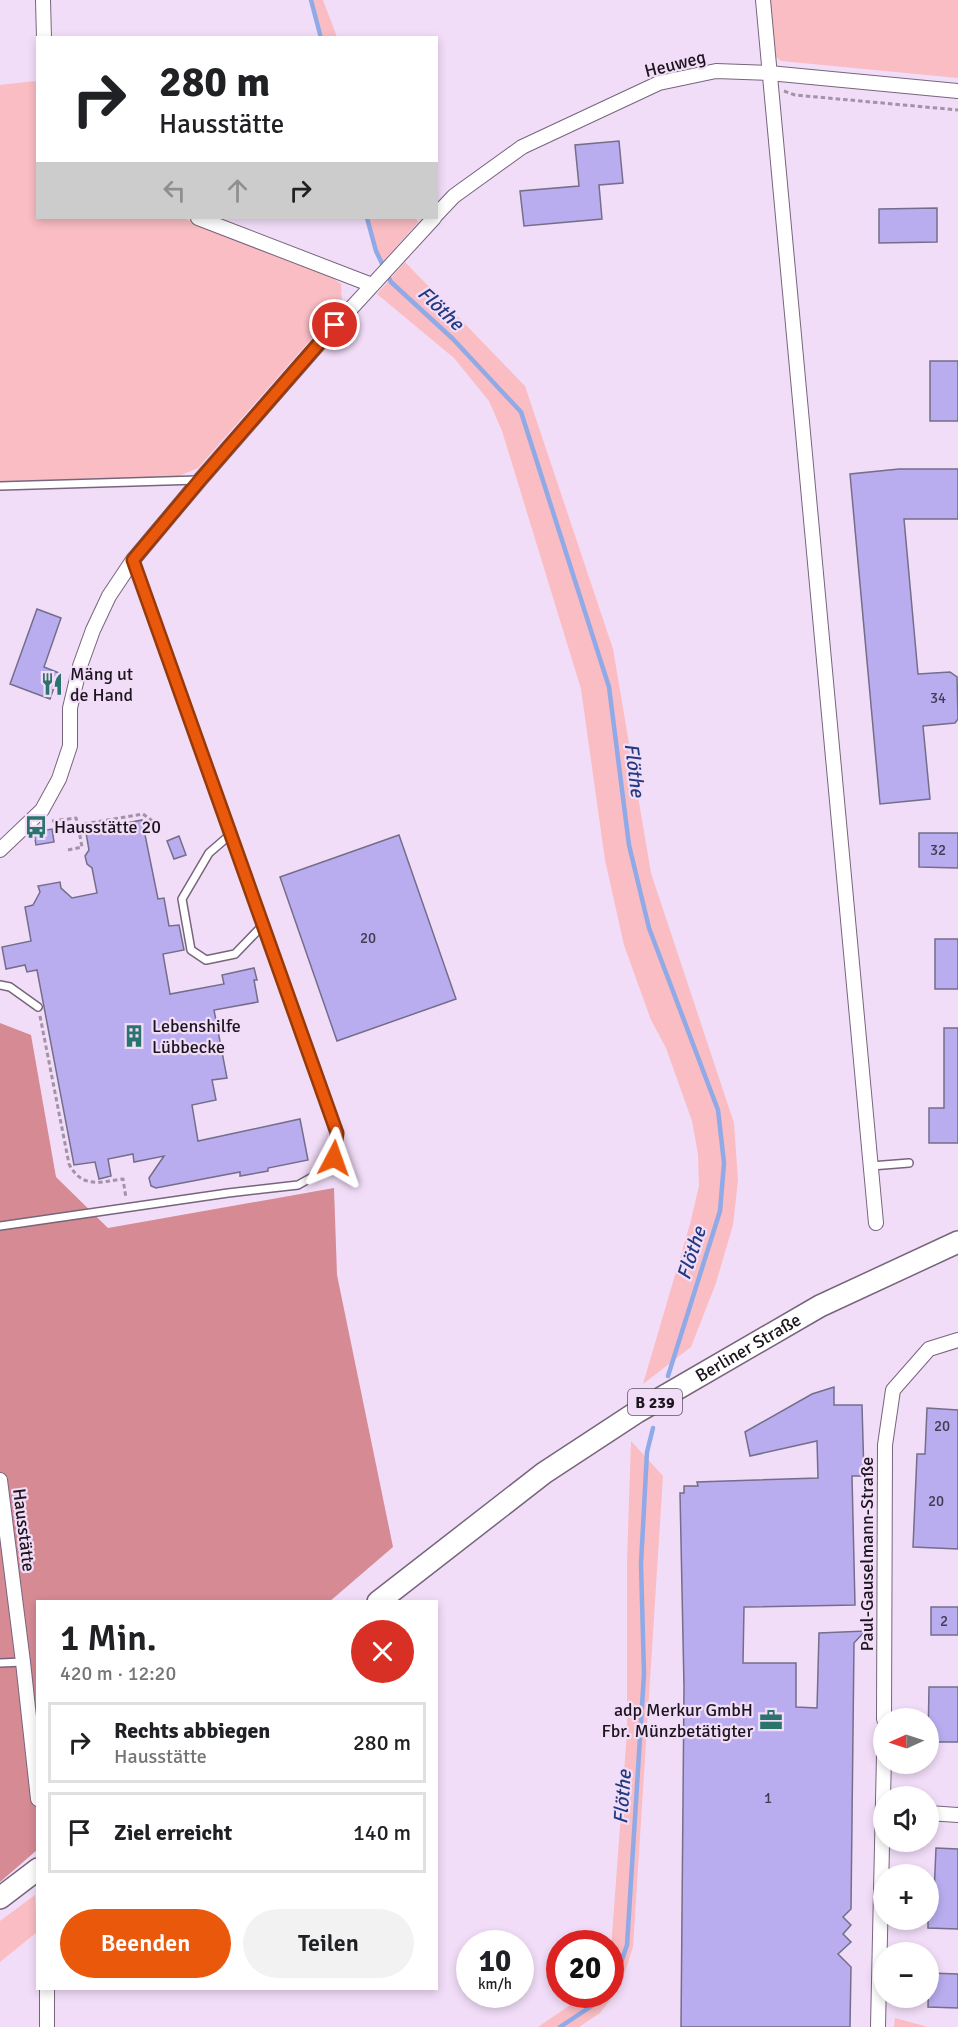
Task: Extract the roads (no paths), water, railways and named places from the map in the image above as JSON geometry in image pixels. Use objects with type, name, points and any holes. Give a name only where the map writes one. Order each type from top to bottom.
[{"type":"main road","name":"Berliner Straße","points":[[381,1600],[544,1473],[637,1412],[820,1306],[958,1242]]},
{"type":"main road","points":[[0,1898],[36,1870]]},
{"type":"street","points":[[43,0],[44,36]]},
{"type":"street","points":[[763,0],[876,1223]]},
{"type":"street","name":"Heuweg","points":[[438,213],[454,196],[522,147],[659,83],[716,71],[769,73],[958,91]]},
{"type":"street","points":[[0,850],[42,810],[59,779],[70,746],[70,708],[80,666],[109,596],[133,560],[200,480],[372,285],[201,219]]},
{"type":"street","name":"Heuweg","points":[[372,285],[432,219]]},
{"type":"street","name":"Paul-Gauselmann-Straße","points":[[884,1708],[885,1445],[893,1390],[929,1349],[958,1340]]},
{"type":"street","name":"Hausstätte","points":[[0,1480],[36,1781]]},
{"type":"street","points":[[939,1814],[958,1815]]},
{"type":"street","points":[[878,2027],[882,1852]]},
{"type":"street","points":[[47,1990],[47,2027]]},
{"type":"lane","points":[[0,486],[200,480]]},
{"type":"lane","points":[[0,1226],[298,1185],[323,1171],[334,1158],[337,1133],[133,560]]},
{"type":"lane","points":[[231,834],[209,853],[182,899],[191,950],[206,960],[235,954],[264,924]]},
{"type":"lane","points":[[0,985],[10,987],[38,1007]]},
{"type":"lane","points":[[871,1166],[909,1163]]},
{"type":"lane","points":[[0,1663],[23,1662]]},
{"type":"waterway","name":"Flöthe","points":[[311,0],[320,36]]},
{"type":"waterway","name":"Flöthe","points":[[367,219],[376,251],[391,282],[453,339],[521,412],[609,687],[629,845],[649,928],[718,1110],[724,1163],[720,1211],[668,1376]]},
{"type":"waterway","name":"Flöthe","points":[[624,1954],[627,1945],[644,1674],[641,1564],[647,1452],[653,1428]]},
{"type":"waterway","name":"Flöthe","points":[[560,2027],[588,2008]]},
{"type":"place","name":"Mäng ut de Hand","points":[[52,684]]},
{"type":"place","name":"Hausstätte 20","points":[[36,827]]},
{"type":"place","name":"Lebenshilfe Lübbecke","points":[[134,1036]]},
{"type":"place","name":"adp Merkur GmbH Fbr. Münzbetätigter","points":[[771,1720]]}]
